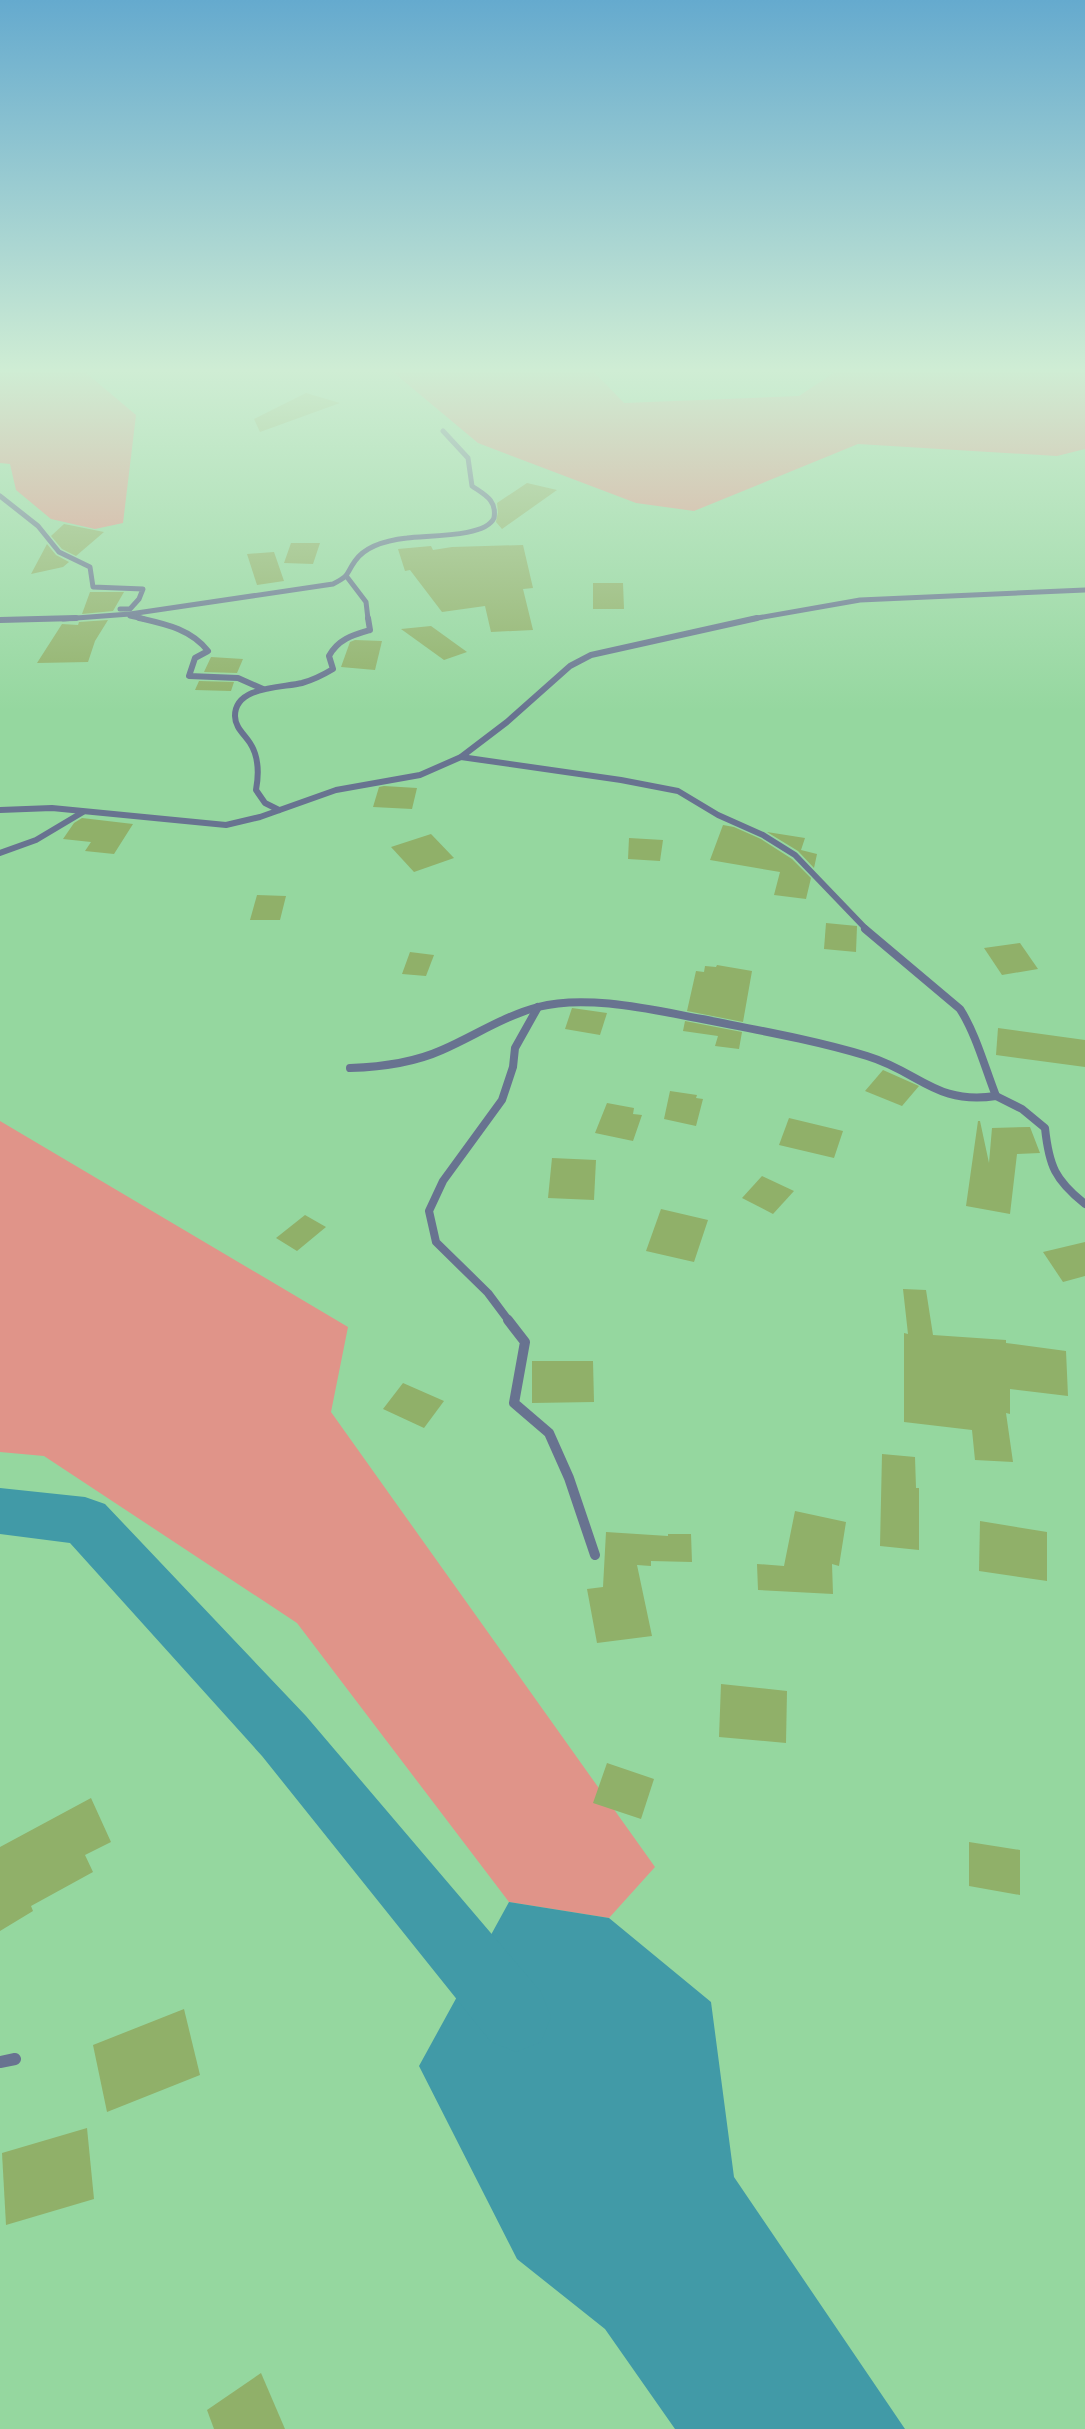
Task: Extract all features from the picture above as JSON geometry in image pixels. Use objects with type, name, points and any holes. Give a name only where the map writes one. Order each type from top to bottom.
[{"type":"street","points":[[347,578],[349,570],[358,558],[367,550],[381,544],[410,537],[468,532],[492,524],[494,510],[490,498],[472,485]]},
{"type":"street","points":[[0,496],[38,526],[59,552],[90,567],[93,586],[143,589],[139,600],[130,609],[117,609],[114,612],[186,632],[203,643],[208,651],[195,658],[189,676],[238,678],[263,689]]},
{"type":"street","points":[[0,620],[77,619],[154,612],[333,584],[347,578]]},
{"type":"street","points":[[279,810],[266,803],[256,790],[258,765],[250,743],[241,734],[234,716],[242,700],[249,694],[263,689],[297,684],[320,677],[333,668],[329,656],[333,648],[347,636],[370,630],[366,602],[347,578]]},
{"type":"street","points":[[0,810],[22,806],[65,808],[83,812],[226,825],[279,810],[336,790],[420,775],[461,757],[507,722],[570,666],[592,655],[620,647],[802,609],[860,600],[1085,590]]},
{"type":"street","points":[[461,757],[621,780],[678,791],[718,814],[762,835],[796,855],[864,928],[960,1009],[970,1025],[978,1052],[996,1096],[1009,1104],[1022,1109],[1045,1128],[1048,1157],[1053,1173],[1068,1191],[1085,1204]]},
{"type":"street","points":[[0,853],[36,840],[83,812]]},
{"type":"street","points":[[350,1068],[400,1064],[428,1056],[508,1017],[538,1007],[562,1002],[587,1002],[679,1014],[862,1055],[906,1071],[932,1088],[954,1097],[977,1099],[996,1096]]},
{"type":"street","points":[[538,1007],[515,1048],[513,1067],[502,1100],[443,1181],[429,1210],[436,1242],[488,1293],[504,1318],[525,1342],[514,1403],[549,1433],[569,1478],[596,1555]]},
{"type":"street","points":[[0,2062],[14,2059]]},
{"type":"shaded area","points":[[15,485],[128,485],[123,523],[95,529],[51,519],[16,490]]},
{"type":"shaded area","points":[[590,485],[757,485],[694,511],[636,503]]},
{"type":"shaded area","points":[[0,1121],[348,1327],[331,1412],[655,1867],[609,1918],[509,1902],[297,1623],[44,1456],[0,1452]]},
{"type":"water","points":[[509,1902],[609,1918],[711,2002],[734,2177],[905,2429],[675,2429],[605,2329],[517,2259],[419,2066]]},
{"type":"building","points":[[523,485],[537,485],[557,490],[502,529],[496,522],[498,512],[497,503]]},
{"type":"building","points":[[64,524],[104,532],[76,556],[62,549],[51,536]]},
{"type":"building","points":[[291,543],[320,543],[313,564],[284,563]]},
{"type":"building","points":[[47,544],[56,555],[69,562],[63,567],[31,574]]},
{"type":"building","points":[[523,545],[533,588],[523,589],[533,630],[491,632],[485,606],[442,612],[410,570],[405,571],[398,549],[431,546],[433,550],[452,547]]},
{"type":"building","points":[[274,552],[284,581],[257,585],[247,554]]},
{"type":"building","points":[[593,583],[623,583],[624,609],[593,609]]},
{"type":"building","points":[[90,592],[124,592],[113,611],[82,614]]},
{"type":"building","points":[[108,620],[95,641],[88,662],[37,663],[62,624],[78,625],[79,622]]},
{"type":"building","points":[[431,626],[467,652],[444,660],[401,629]]},
{"type":"building","points":[[355,640],[382,641],[375,670],[341,667],[350,642]]},
{"type":"building","points":[[211,657],[243,659],[237,673],[204,672]]},
{"type":"building","points":[[199,681],[234,682],[231,691],[195,690]]},
{"type":"building","points":[[379,787],[417,788],[412,809],[373,807]]},
{"type":"building","points":[[82,818],[133,824],[114,854],[85,851],[91,842],[63,839],[74,823]]},
{"type":"building","points":[[723,825],[734,827],[761,839],[792,859],[811,878],[806,899],[774,895],[780,872],[710,860]]},
{"type":"building","points":[[767,832],[805,838],[801,850],[817,854],[814,868],[798,851]]},
{"type":"building","points":[[431,834],[454,858],[414,872],[391,847]]},
{"type":"building","points":[[629,838],[663,840],[660,861],[628,859]]},
{"type":"building","points":[[257,895],[286,896],[280,920],[250,920]]},
{"type":"building","points":[[826,923],[857,926],[856,952],[824,949]]},
{"type":"building","points":[[1020,943],[1038,969],[1002,975],[984,948]]},
{"type":"building","points":[[410,952],[434,955],[426,976],[402,974]]},
{"type":"building","points":[[717,965],[752,971],[743,1022],[687,1011],[696,971],[704,972],[705,966],[716,967]]},
{"type":"building","points":[[572,1008],[607,1013],[600,1035],[565,1029]]},
{"type":"building","points":[[685,1021],[742,1032],[739,1049],[715,1046],[718,1036],[683,1031]]},
{"type":"building","points":[[998,1028],[1085,1040],[1085,1067],[996,1055]]},
{"type":"building","points":[[883,1070],[919,1086],[902,1106],[865,1091]]},
{"type":"building","points":[[670,1091],[697,1095],[696,1098],[703,1099],[696,1126],[664,1119]]},
{"type":"building","points":[[607,1103],[634,1108],[633,1114],[642,1115],[633,1141],[595,1133]]},
{"type":"building","points":[[789,1118],[843,1131],[834,1158],[779,1145]]},
{"type":"building","points":[[978,1121],[980,1121],[989,1163],[992,1128],[1030,1127],[1040,1153],[1017,1154],[1010,1214],[966,1206]]},
{"type":"building","points":[[552,1158],[596,1160],[594,1200],[548,1198]]},
{"type":"building","points":[[762,1176],[794,1191],[773,1214],[742,1198]]},
{"type":"building","points":[[661,1209],[708,1220],[694,1262],[646,1251]]},
{"type":"building","points":[[305,1215],[326,1227],[297,1251],[276,1238]]},
{"type":"building","points":[[1085,1242],[1085,1276],[1063,1282],[1043,1252]]},
{"type":"building","points":[[903,1289],[926,1290],[933,1335],[1006,1340],[1006,1343],[1066,1351],[1068,1396],[1010,1389],[1010,1414],[1006,1413],[1013,1462],[975,1460],[972,1430],[904,1422],[904,1333],[908,1334]]},
{"type":"building","points":[[532,1361],[593,1361],[594,1402],[532,1403]]},
{"type":"building","points":[[403,1383],[444,1401],[424,1428],[383,1409]]},
{"type":"building","points":[[882,1454],[915,1457],[916,1488],[919,1488],[919,1550],[880,1546]]},
{"type":"building","points":[[795,1511],[846,1522],[839,1566],[832,1564],[833,1594],[758,1590],[757,1564],[784,1566]]},
{"type":"building","points":[[980,1521],[1047,1532],[1047,1581],[979,1571]]},
{"type":"building","points":[[606,1532],[668,1536],[668,1534],[691,1534],[692,1562],[651,1561],[651,1566],[637,1565],[652,1636],[597,1643],[587,1589],[603,1587]]},
{"type":"building","points":[[721,1684],[787,1691],[786,1743],[719,1737]]},
{"type":"building","points":[[607,1763],[654,1779],[641,1819],[593,1803]]},
{"type":"building","points":[[91,1798],[111,1842],[85,1855],[93,1872],[31,1906],[33,1911],[0,1931],[0,1847]]},
{"type":"building","points":[[969,1842],[1020,1850],[1020,1895],[969,1886]]},
{"type":"building","points":[[184,2009],[200,2075],[107,2112],[93,2045]]},
{"type":"building","points":[[87,2128],[94,2199],[6,2225],[2,2153]]},
{"type":"building","points":[[261,2373],[285,2429],[214,2429],[207,2410]]},
{"type":"waterway","points":[[0,1511],[85,1521],[284,1736],[516,2017]]}]
